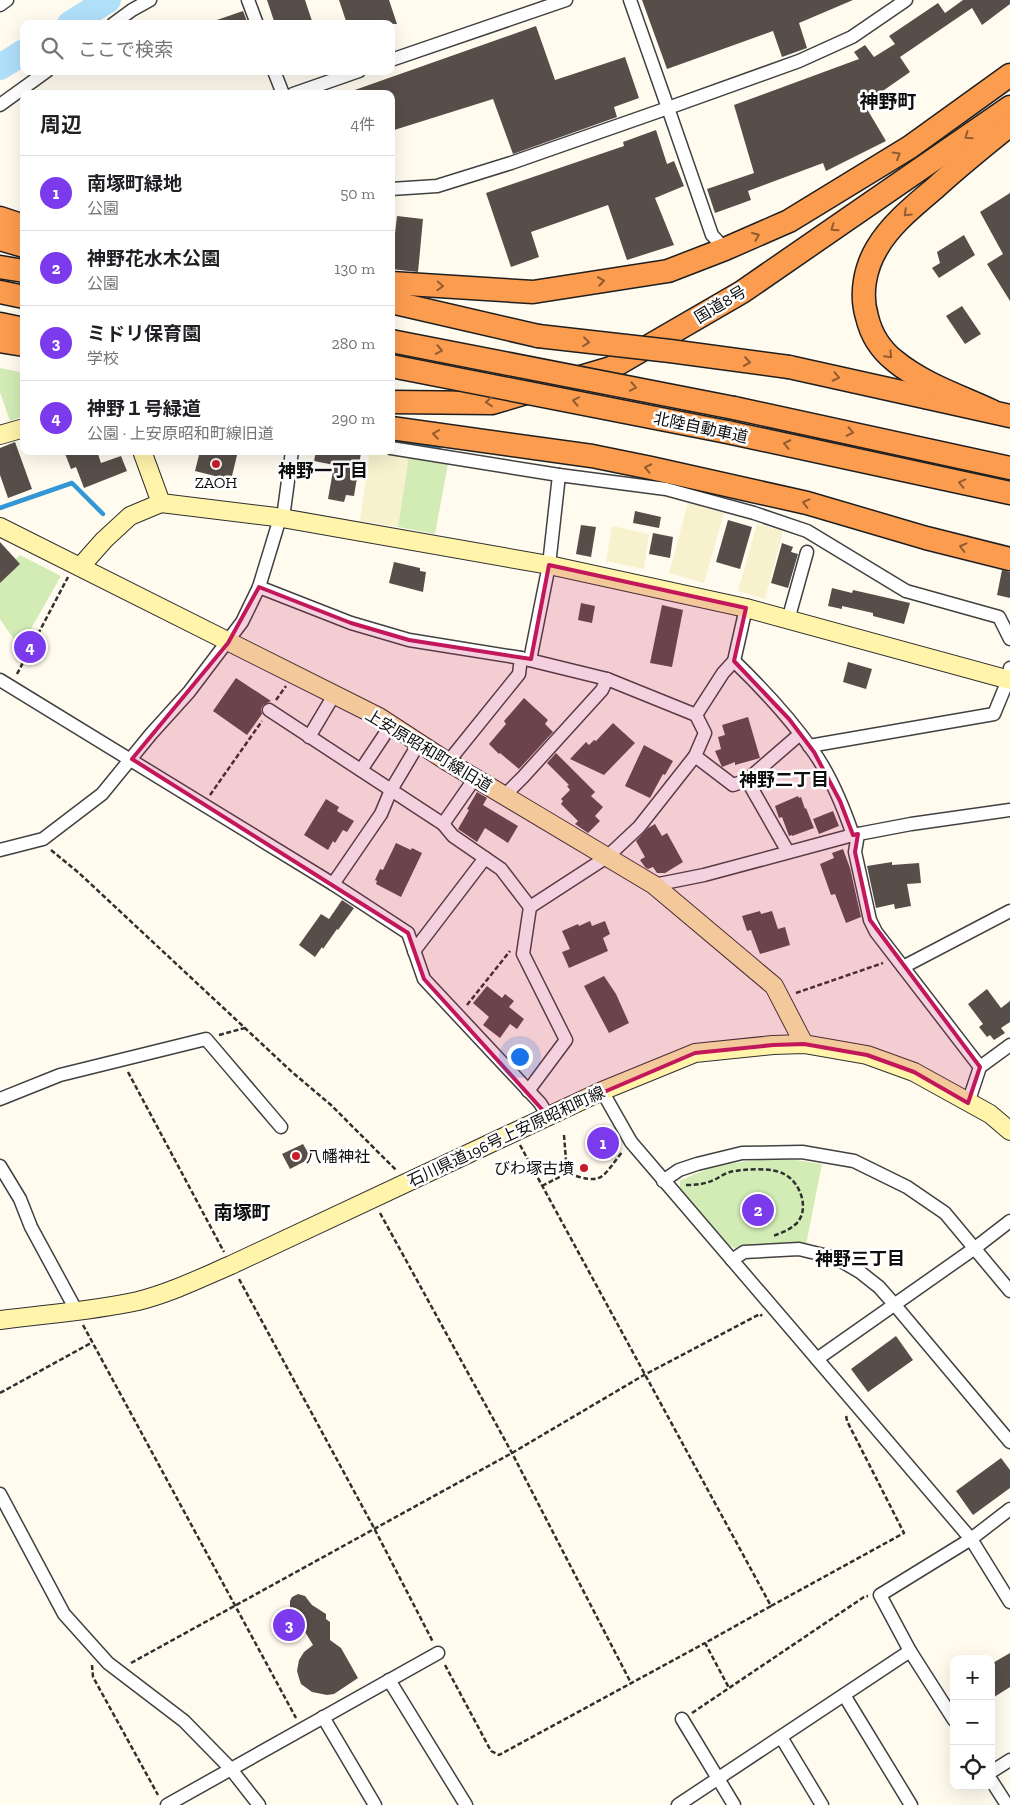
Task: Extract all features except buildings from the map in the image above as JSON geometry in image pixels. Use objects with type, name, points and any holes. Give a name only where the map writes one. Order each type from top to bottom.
[{"type":"highway","points":[[395,284],[533,292],[668,271],[725,249],[797,216],[910,147],[1010,76]]},
{"type":"highway","name":"国道8号","points":[[395,402],[492,403],[611,368],[742,292],[1010,106]]},
{"type":"highway","points":[[1001,413],[914,374],[894,360],[879,344],[869,326],[864,308],[864,287],[868,266],[877,248],[894,226],[919,202],[1010,124]]},
{"type":"highway","points":[[0,218],[20,225]]},
{"type":"highway","points":[[0,234],[20,236]]},
{"type":"highway","points":[[0,239],[20,245]]},
{"type":"highway","points":[[0,267],[20,270]]},
{"type":"highway","points":[[0,292],[20,296]]},
{"type":"highway","points":[[395,303],[538,336]]},
{"type":"highway","points":[[395,317],[466,328],[670,351],[789,367],[1001,413]]},
{"type":"highway","points":[[0,324],[20,328]]},
{"type":"highway","points":[[0,341],[20,344]]},
{"type":"highway","name":"北陸自動車道","points":[[395,342],[734,408],[1010,468]]},
{"type":"highway","name":"北陸自動車道","points":[[395,367],[727,432],[1010,493]]},
{"type":"highway","points":[[395,429],[592,456],[651,468],[807,503],[926,538],[1010,559]]},
{"type":"street","points":[[0,5],[7,0]]},
{"type":"street","points":[[118,20],[150,0]]},
{"type":"street","points":[[248,0],[256,20]]},
{"type":"street","points":[[395,59],[566,0]]},
{"type":"street","points":[[630,0],[712,235],[725,249]]},
{"type":"street","points":[[395,189],[437,186],[511,163],[799,61],[852,36],[906,0]]},
{"type":"street","points":[[21,90],[41,75]]},
{"type":"street","points":[[276,75],[281,90]]},
{"type":"street","points":[[304,90],[348,75]]},
{"type":"street","points":[[4,102],[20,90]]},
{"type":"street","points":[[4,102],[20,103]]},
{"type":"street","points":[[0,436],[20,429]]},
{"type":"street","points":[[395,449],[559,476],[666,489],[754,513],[807,531],[906,591],[999,617],[1010,639]]},
{"type":"street","points":[[143,455],[161,503]]},
{"type":"street","points":[[280,518],[287,455]]},
{"type":"street","points":[[0,850],[43,839],[102,794],[228,643],[242,622],[259,587],[280,518],[291,455]]},
{"type":"street","points":[[448,762],[519,674],[526,659],[549,565],[559,476]]},
{"type":"street","points":[[78,565],[130,516],[161,503],[280,518],[549,565],[746,608],[1009,676],[994,714],[809,746]]},
{"type":"street","name":"上安原昭和町線旧道","points":[[0,527],[78,565],[228,643],[379,717],[448,762],[654,885],[774,986],[804,1044]]},
{"type":"street","points":[[788,620],[808,552]]},
{"type":"street","points":[[259,587],[350,624],[409,640],[526,659],[608,679],[696,715],[705,733],[695,756],[639,827],[607,857],[530,907]]},
{"type":"street","points":[[696,715],[723,673],[734,661],[746,608]]},
{"type":"street","points":[[734,661],[758,684],[809,746],[840,801],[856,835],[855,852],[870,920],[876,932],[980,1067]]},
{"type":"street","points":[[504,796],[524,777],[602,690],[608,679]]},
{"type":"street","points":[[5,684],[204,804],[408,933],[424,979],[528,1091],[548,1116]]},
{"type":"street","points":[[310,737],[334,695]]},
{"type":"street","points":[[269,710],[443,824],[453,836],[501,869],[530,907],[523,954],[566,1040],[528,1091]]},
{"type":"street","points":[[361,770],[391,725]]},
{"type":"street","points":[[695,756],[733,785],[747,780],[800,734]]},
{"type":"street","points":[[333,884],[380,814],[391,790],[419,743]]},
{"type":"street","points":[[443,824],[475,778]]},
{"type":"street","points":[[747,780],[788,852]]},
{"type":"street","points":[[654,885],[704,875],[856,835],[911,824],[1010,810]]},
{"type":"street","points":[[414,950],[485,858]]},
{"type":"street","points":[[900,963],[1010,911]]},
{"type":"street","points":[[0,1099],[60,1076],[206,1040],[281,1127]]},
{"type":"street","name":"石川県道196号上安原昭和町線","points":[[0,1320],[139,1301],[170,1291],[231,1265],[602,1091],[695,1053],[774,1044],[804,1044],[867,1055],[914,1072],[990,1114],[1010,1131]]},
{"type":"street","points":[[968,1103],[980,1067],[1010,1045]]},
{"type":"street","points":[[602,1091],[631,1142],[971,1539],[1010,1602]]},
{"type":"street","points":[[663,1181],[679,1170],[742,1153],[802,1152],[854,1161],[907,1188],[945,1213],[1010,1291]]},
{"type":"street","points":[[0,1166],[20,1198],[31,1227],[76,1310]]},
{"type":"street","points":[[817,1359],[975,1248],[1010,1221]]},
{"type":"street","points":[[732,1260],[744,1252],[799,1249],[836,1258],[860,1272],[894,1304],[1010,1442]]},
{"type":"street","points":[[0,1494],[64,1614],[108,1663],[184,1722],[230,1768],[258,1805]]},
{"type":"street","points":[[950,1714],[910,1651],[880,1595],[971,1539],[1010,1509]]},
{"type":"street","points":[[678,1805],[910,1651]]},
{"type":"street","points":[[163,1801],[230,1768],[438,1653]]},
{"type":"street","points":[[389,1680],[466,1805]]},
{"type":"street","points":[[844,1695],[911,1805]]},
{"type":"street","points":[[323,1717],[375,1805]]},
{"type":"street","points":[[682,1719],[734,1805]]},
{"type":"street","points":[[781,1737],[822,1805]]},
{"type":"street","points":[[995,1769],[1010,1760]]},
{"type":"street","points":[[995,1786],[1007,1805]]},
{"type":"path","points":[[5,684],[30,648],[78,565]]},
{"type":"path","points":[[204,804],[294,675]]},
{"type":"path","points":[[43,839],[51,850],[79,873],[292,1072],[331,1105],[408,1182]]},
{"type":"path","points":[[458,1016],[516,943],[524,948]]},
{"type":"path","points":[[780,998],[900,963]]},
{"type":"path","points":[[206,1040],[245,1028]]},
{"type":"path","points":[[121,1060],[374,1528],[491,1751],[499,1755],[904,1533],[848,1422],[846,1412]]},
{"type":"path","points":[[514,1133],[771,1606]]},
{"type":"path","points":[[564,1135],[567,1173]]},
{"type":"path","points":[[542,1186],[567,1173],[594,1180],[602,1178],[631,1142]]},
{"type":"path","points":[[681,1185],[703,1184],[728,1172],[751,1170],[780,1172],[792,1179],[797,1185],[802,1202],[802,1214],[798,1223],[790,1230],[763,1238],[765,1252]]},
{"type":"path","points":[[372,1199],[512,1453],[632,1683]]},
{"type":"path","points":[[76,1310],[91,1343],[302,1728]]},
{"type":"path","points":[[118,1670],[512,1453],[644,1375],[760,1314],[766,1321]]},
{"type":"path","points":[[0,1393],[91,1343]]},
{"type":"path","points":[[682,1719],[864,1597],[880,1595]]},
{"type":"path","points":[[90,1643],[93,1677],[163,1801]]},
{"type":"path","points":[[705,1643],[729,1688]]},
{"type":"highlighted area","points":[[549,565],[746,608],[734,661],[789,719],[814,752],[840,801],[853,835],[858,834],[855,852],[870,920],[980,1067],[968,1103],[914,1072],[867,1055],[804,1044],[773,1045],[695,1053],[548,1116],[424,979],[408,933],[132,759],[228,643],[259,587],[351,623],[409,640],[531,659]]},
{"type":"shaded area","points":[[395,452],[409,455],[398,527],[360,521],[369,455],[395,455]]},
{"type":"shaded area","points":[[688,503],[724,513],[704,583],[669,573]]},
{"type":"shaded area","points":[[757,524],[783,531],[765,599],[738,591]]},
{"type":"shaded area","points":[[612,526],[649,534],[644,569],[606,561]]},
{"type":"green space","points":[[0,368],[20,372],[20,417],[10,421],[0,392]]},
{"type":"green space","points":[[409,455],[448,464],[435,534],[398,527]]},
{"type":"green space","points":[[20,555],[61,576],[20,648],[0,619],[0,573]]},
{"type":"green space","points":[[789,1159],[822,1164],[806,1245],[770,1244],[734,1248],[729,1245],[680,1189],[680,1181],[703,1171],[748,1161]]},
{"type":"waterway","points":[[76,20],[108,0]]},
{"type":"waterway","points":[[0,67],[20,54]]},
{"type":"waterway","points":[[395,442],[439,449]]},
{"type":"waterway","points":[[0,508],[72,483],[103,514]]},
{"type":"place","name":"ZAOH","points":[[216,464]]},
{"type":"place","name":"神野１号緑道","points":[[30,647]]},
{"type":"place","name":"南塚町緑地","points":[[603,1143]]},
{"type":"place","name":"八幡神社","points":[[296,1156]]},
{"type":"place","name":"びわ塚古墳","points":[[584,1168]]},
{"type":"place","name":"神野花水木公園","points":[[758,1210]]},
{"type":"place","name":"ミドリ保育園","points":[[289,1625]]},
{"type":"district","name":"神野町","points":[[888,101]]},
{"type":"district","name":"神野一丁目","points":[[323,471]]},
{"type":"district","name":"神野二丁目","points":[[784,780]]},
{"type":"district","name":"南塚町","points":[[242,1212]]},
{"type":"district","name":"神野三丁目","points":[[860,1259]]}]
